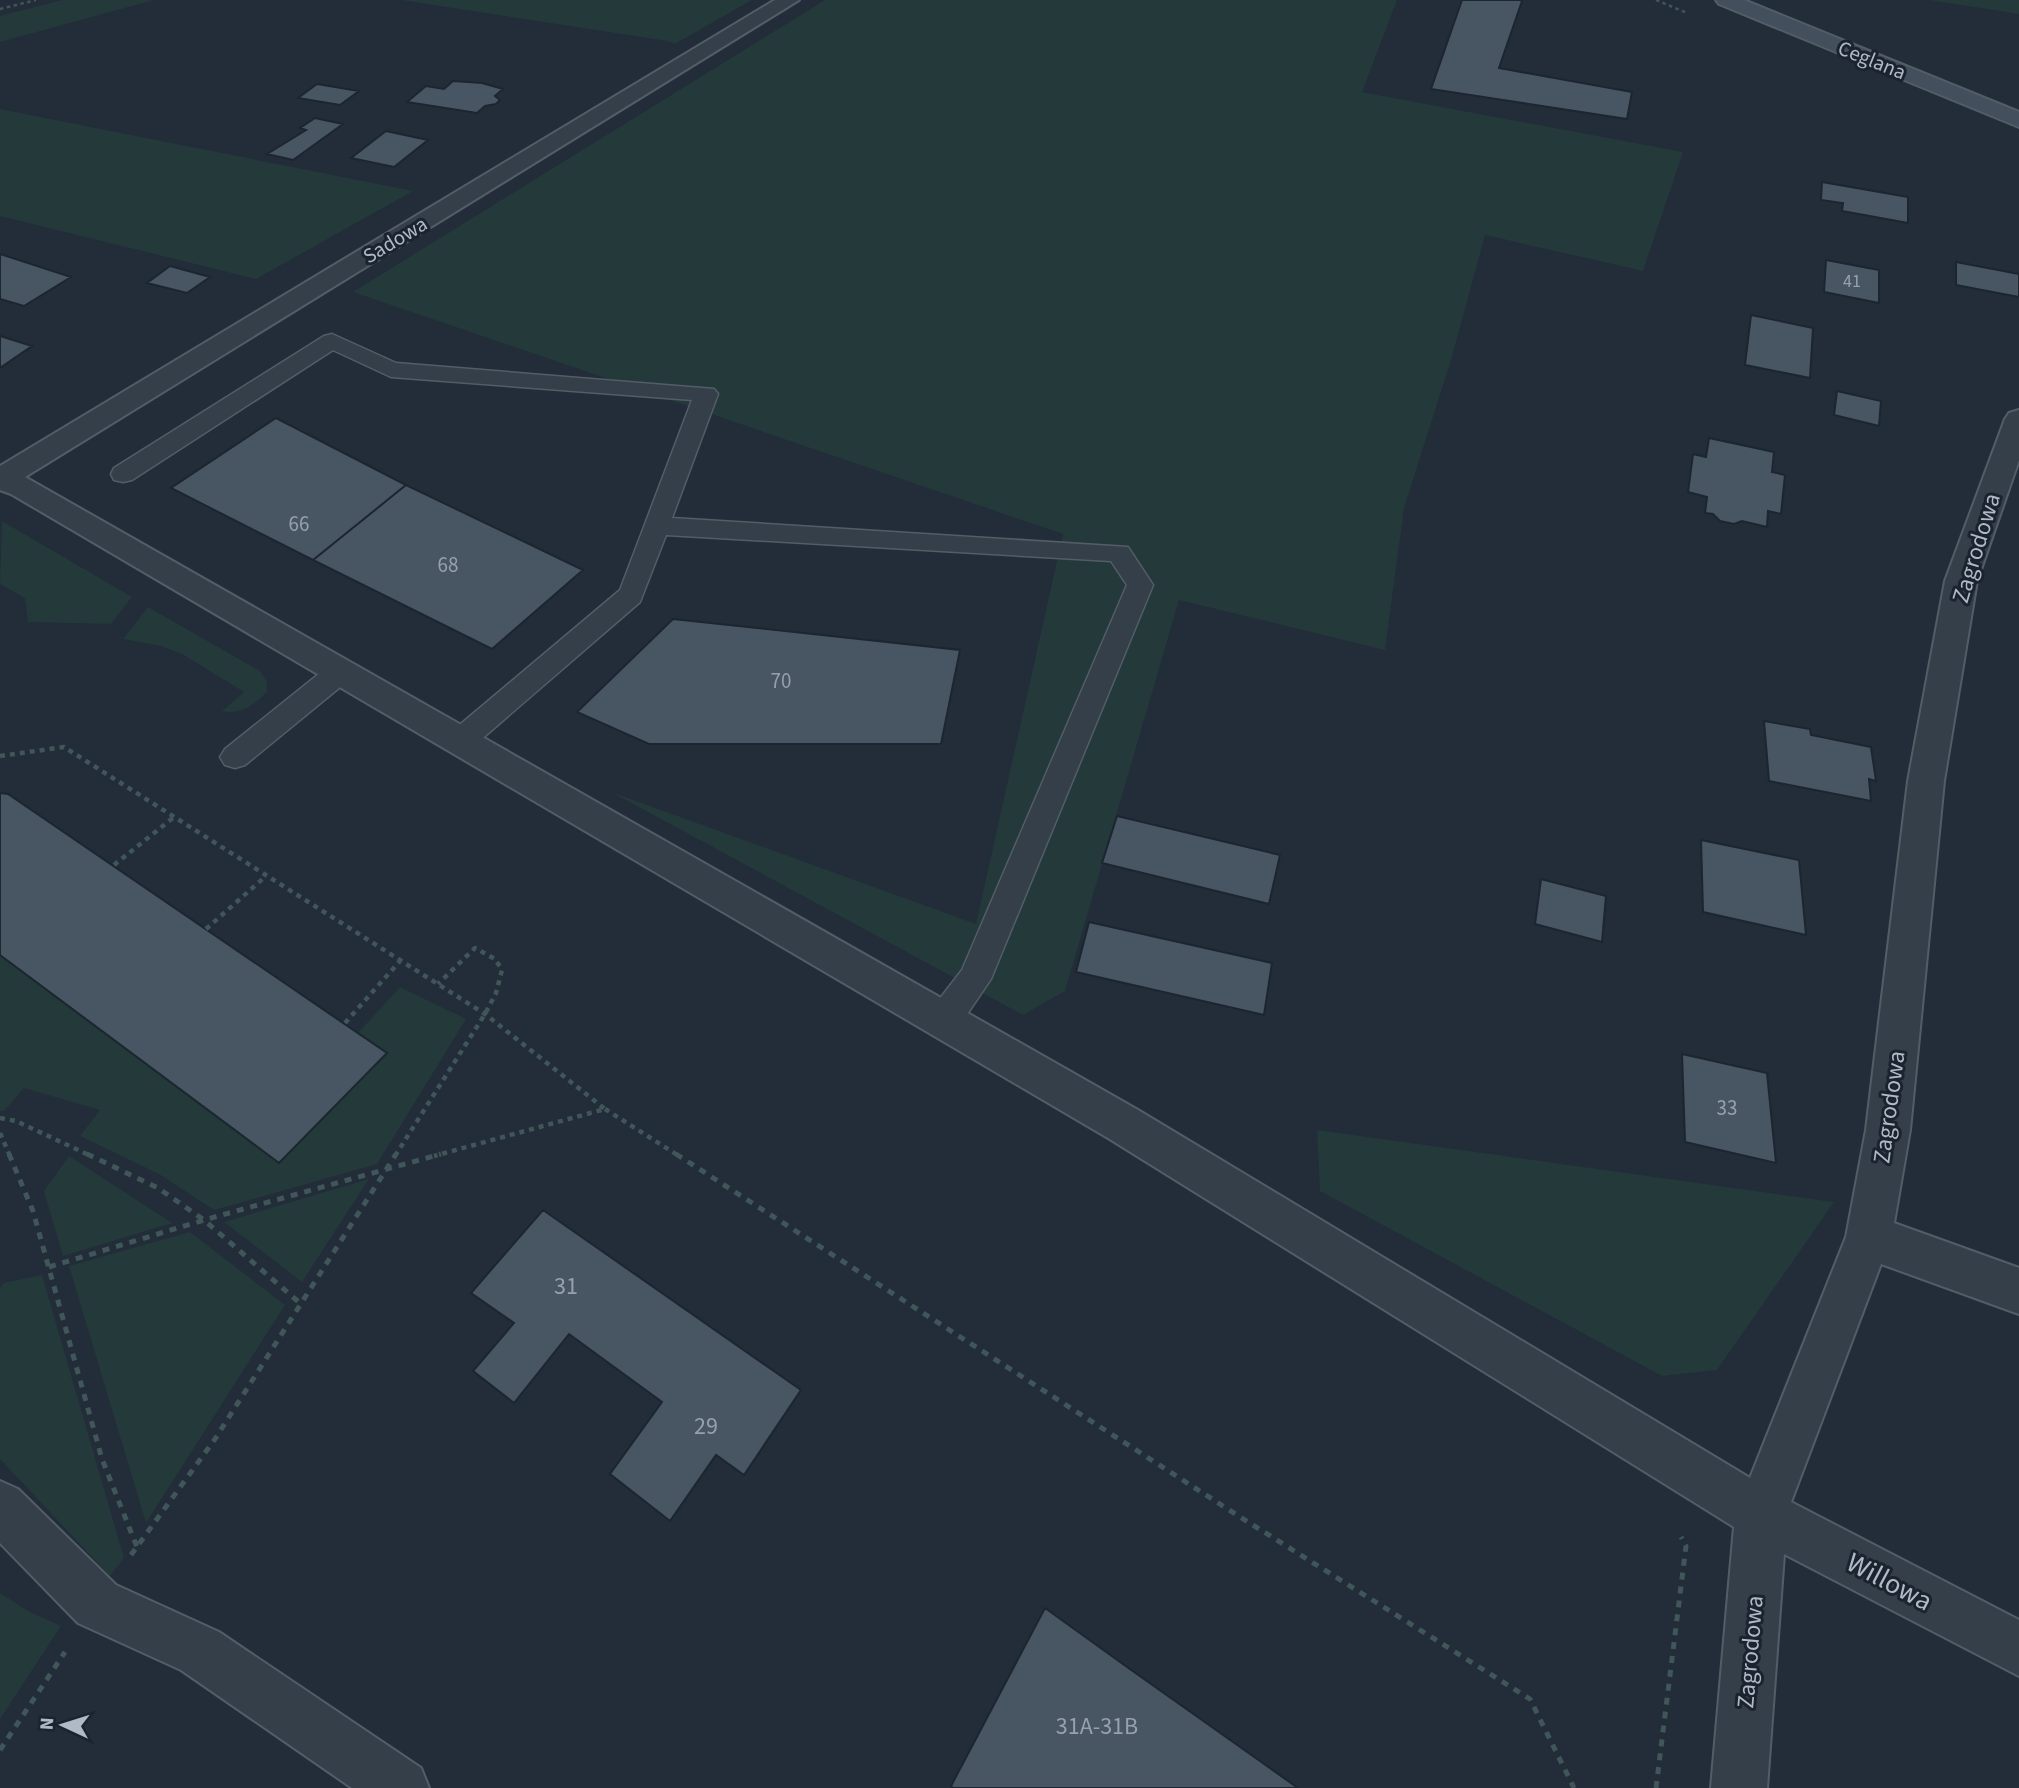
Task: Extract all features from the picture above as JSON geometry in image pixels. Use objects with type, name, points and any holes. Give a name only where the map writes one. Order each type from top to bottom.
[{"type":"street","name":"Sadowa","points":[[0,479],[789,0]]},
{"type":"street","name":"Ceglana","points":[[1726,0],[2019,120]]},
{"type":"street","name":"Zagrodowa","points":[[1739,1788],[1761,1514],[1869,1237],[1888,1130],[1926,782],[1959,594],[2019,419]]},
{"type":"street","name":"Willowa","points":[[0,479],[22,487],[1123,1124],[1761,1514],[2019,1648]]},
{"type":"street","points":[[1869,1237],[2019,1291]]},
{"type":"street","points":[[0,1507],[97,1604],[200,1651],[401,1788]]},
{"type":"lane","points":[[123,474],[332,341],[391,370],[706,394],[631,595],[460,741]]},
{"type":"lane","points":[[656,526],[1119,553],[1140,585],[975,979],[943,1021]]},
{"type":"lane","points":[[235,757],[340,672]]},
{"type":"path","points":[[0,9],[36,0]]},
{"type":"path","points":[[0,757],[64,747],[485,1014],[604,1109],[1237,1515],[1530,1699],[1574,1788]]},
{"type":"path","points":[[0,762],[7,755]]},
{"type":"path","points":[[114,865],[174,817]]},
{"type":"path","points":[[206,929],[265,876]]},
{"type":"path","points":[[0,1750],[97,1604],[215,1439],[485,1014],[496,993],[502,970],[495,959],[475,948],[438,984]]},
{"type":"path","points":[[345,1023],[400,961]]},
{"type":"path","points":[[49,1268],[389,1167],[604,1109]]},
{"type":"path","points":[[0,1118],[16,1121],[158,1188],[204,1220],[301,1304]]},
{"type":"path","points":[[0,1133],[33,1210],[102,1459],[137,1547]]},
{"type":"path","points":[[1656,1788],[1686,1546],[1680,1535]]},
{"type":"green space","points":[[62,0],[154,0],[0,42],[0,16]]},
{"type":"green space","points":[[401,0],[752,0],[675,44]]},
{"type":"green space","points":[[825,0],[1397,0],[1362,92],[1683,152],[1643,271],[1485,235],[1451,360],[1404,508],[1385,650],[1179,600],[1065,991],[1023,1015],[611,792],[976,924],[1063,534],[353,292]]},
{"type":"green space","points":[[1929,0],[2019,0],[2019,14]]},
{"type":"green space","points":[[0,109],[413,191],[256,279],[0,216]]},
{"type":"green space","points":[[2,521],[132,597],[111,624],[28,622],[25,598],[0,584]]},
{"type":"green space","points":[[148,607],[260,671],[267,682],[267,692],[252,705],[241,710],[222,711],[244,692],[182,654],[161,646],[123,639]]},
{"type":"green space","points":[[0,955],[279,1163],[387,1053],[358,1033],[400,987],[466,1019],[377,1164],[214,1210],[159,1174],[80,1136],[100,1110],[24,1088],[4,1111],[0,1111]]},
{"type":"green space","points":[[1317,1130],[1834,1202],[1717,1370],[1662,1376],[1320,1191]]},
{"type":"green space","points":[[69,1156],[172,1223],[63,1256],[44,1191]]},
{"type":"green space","points":[[369,1179],[302,1282],[224,1222]]},
{"type":"green space","points":[[190,1232],[285,1305],[146,1523],[69,1266]]},
{"type":"green space","points":[[42,1275],[124,1558],[110,1576],[0,1459],[0,1288],[4,1283]]},
{"type":"green space","points":[[0,1593],[28,1611],[61,1626],[0,1719]]},
{"type":"building","points":[[1462,0],[1522,1],[1499,68],[1632,92],[1627,119],[1431,89]]},
{"type":"building","points":[[453,81],[482,83],[503,89],[495,96],[500,100],[496,104],[485,106],[477,113],[407,102],[426,86],[444,89]]},
{"type":"building","points":[[317,84],[359,91],[340,105],[298,98]]},
{"type":"building","points":[[315,118],[343,124],[293,160],[267,154],[306,130],[300,128]]},
{"type":"building","points":[[386,131],[428,140],[394,167],[351,158]]},
{"type":"building","points":[[1822,182],[1908,197],[1908,223],[1842,211],[1843,203],[1821,200]]},
{"type":"building","points":[[0,254],[71,277],[24,306],[0,299]]},
{"type":"building","points":[[1826,260],[1879,270],[1879,303],[1824,292]]},
{"type":"building","points":[[1956,262],[2019,274],[2019,297],[1956,285]]},
{"type":"building","points":[[170,266],[210,277],[187,293],[147,283]]},
{"type":"building","points":[[1751,315],[1813,328],[1810,378],[1745,365]]},
{"type":"building","points":[[0,336],[32,346],[0,368]]},
{"type":"building","points":[[1837,391],[1881,401],[1879,426],[1834,415]]},
{"type":"building","points":[[276,418],[406,485],[313,560],[171,488]]},
{"type":"building","points":[[1709,438],[1774,452],[1772,472],[1785,475],[1781,514],[1768,511],[1767,527],[1742,521],[1734,524],[1720,521],[1713,514],[1705,513],[1707,497],[1688,492],[1693,454],[1706,457]]},
{"type":"building","points":[[406,485],[583,570],[492,649],[313,560]]},
{"type":"building","points":[[673,619],[960,650],[941,744],[649,744],[577,712]]},
{"type":"building","points":[[1764,721],[1810,729],[1811,735],[1871,747],[1876,781],[1869,779],[1871,801],[1769,781]]},
{"type":"building","points":[[0,793],[8,794],[387,1053],[279,1163],[0,955]]},
{"type":"building","points":[[1117,816],[1280,855],[1269,904],[1102,863]]},
{"type":"building","points":[[1701,840],[1799,860],[1806,935],[1703,912]]},
{"type":"building","points":[[1541,879],[1606,896],[1602,942],[1535,924]]},
{"type":"building","points":[[1089,922],[1272,963],[1264,1015],[1076,972]]},
{"type":"building","points":[[1682,1054],[1767,1073],[1776,1163],[1685,1142]]},
{"type":"building","points":[[543,1210],[801,1390],[744,1475],[716,1455],[670,1521],[610,1474],[662,1402],[569,1334],[514,1403],[473,1371],[514,1323],[471,1293]]},
{"type":"building","points":[[1045,1608],[1298,1788],[953,1788],[951,1786]]}]
